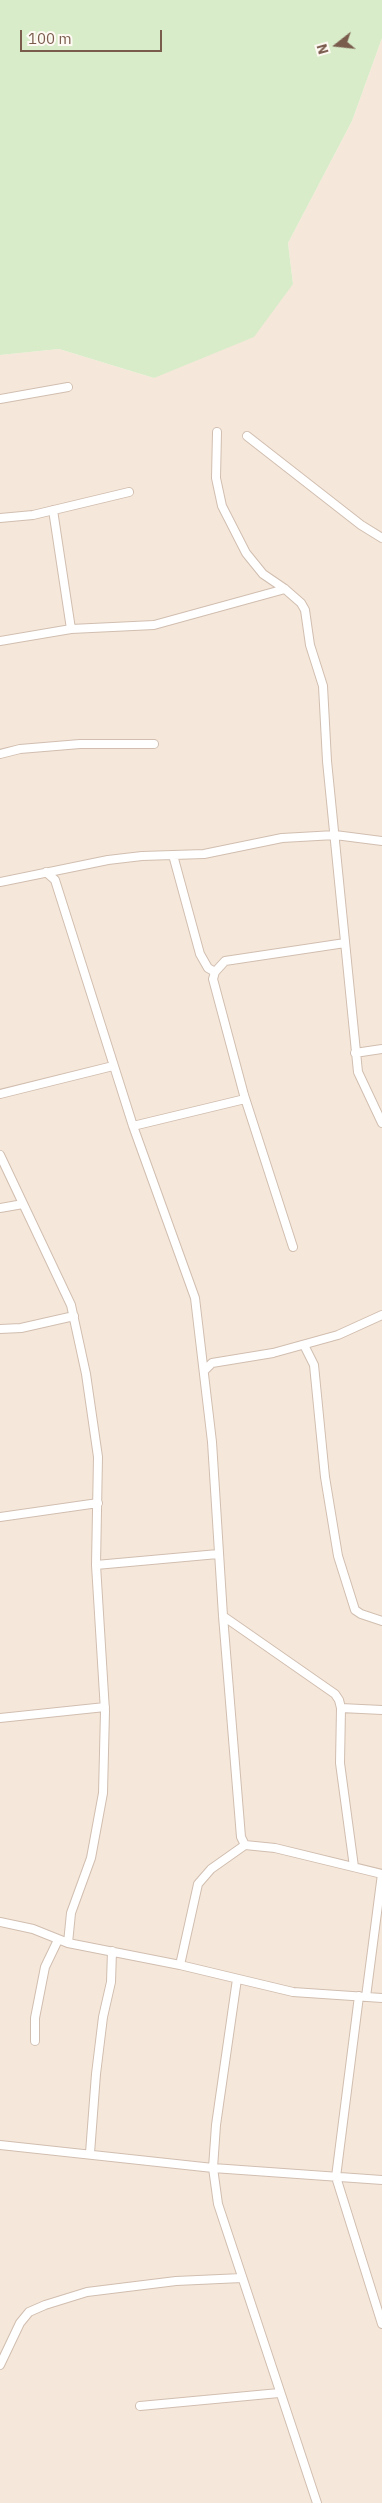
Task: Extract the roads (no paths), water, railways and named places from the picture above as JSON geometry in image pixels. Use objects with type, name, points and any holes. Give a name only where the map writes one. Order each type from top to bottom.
[{"type":"street","points":[[0,399],[68,387]]},
{"type":"street","points":[[217,432],[216,478],[222,506],[246,553],[263,574],[286,589],[301,603],[310,645],[323,686],[327,760],[358,1072],[382,1124]]},
{"type":"street","points":[[247,436],[361,525],[382,538]]},
{"type":"street","points":[[0,518],[53,510],[130,492]]},
{"type":"street","points":[[53,510],[71,629]]},
{"type":"street","points":[[0,642],[71,629],[154,625],[286,589]]},
{"type":"street","points":[[0,754],[20,749],[80,744],[154,744]]},
{"type":"street","points":[[0,882],[108,860],[220,852],[282,838],[335,835],[382,841]]},
{"type":"street","points":[[173,855],[200,954],[208,968],[215,972]]},
{"type":"street","points":[[55,880],[60,870]]},
{"type":"street","points":[[46,872],[55,880],[133,1126],[190,1284],[203,1357],[212,1442],[222,1616],[241,1837],[246,1845]]},
{"type":"street","points":[[293,1247],[245,1099],[215,990],[215,972],[225,961],[345,943]]},
{"type":"street","points":[[356,1052],[382,1049]]},
{"type":"street","points":[[0,1094],[113,1066]]},
{"type":"street","points":[[133,1126],[245,1099]]},
{"type":"street","points":[[0,1156],[60,1280],[74,1316],[86,1374],[98,1457],[96,1565],[105,1708],[104,1793],[91,1858],[71,1913],[68,1943]]},
{"type":"street","points":[[0,1208],[23,1204]]},
{"type":"street","points":[[204,1371],[212,1363],[304,1345],[338,1335],[382,1315]]},
{"type":"street","points":[[0,1329],[21,1328],[74,1316]]},
{"type":"street","points":[[304,1345],[314,1365],[325,1477],[338,1556],[355,1610],[382,1621]]},
{"type":"street","points":[[203,1357],[212,1363]]},
{"type":"street","points":[[0,1517],[98,1503]]},
{"type":"street","points":[[96,1565],[218,1554]]},
{"type":"street","points":[[222,1616],[335,1694],[341,1708],[340,1763],[354,1867]]},
{"type":"street","points":[[0,1718],[105,1708]]},
{"type":"street","points":[[341,1708],[382,1710]]},
{"type":"street","points":[[180,1965],[198,1884],[211,1868],[246,1845],[262,1845],[382,1874],[336,2177],[379,2307],[382,2324]]},
{"type":"street","points":[[0,1922],[33,1929],[68,1943],[180,1965],[293,1992],[382,1998]]},
{"type":"street","points":[[35,2042],[36,2018],[45,1967],[58,1940]]},
{"type":"street","points":[[90,2153],[96,2074],[103,2017],[110,1982],[112,1951]]},
{"type":"street","points":[[237,1979],[220,2085],[213,2168],[218,2204],[317,2503]]},
{"type":"street","points":[[0,2144],[213,2168],[382,2180]]},
{"type":"street","points":[[0,2365],[20,2323],[29,2312],[45,2305],[86,2292],[176,2282],[242,2278]]},
{"type":"street","points":[[140,2406],[279,2393]]}]
